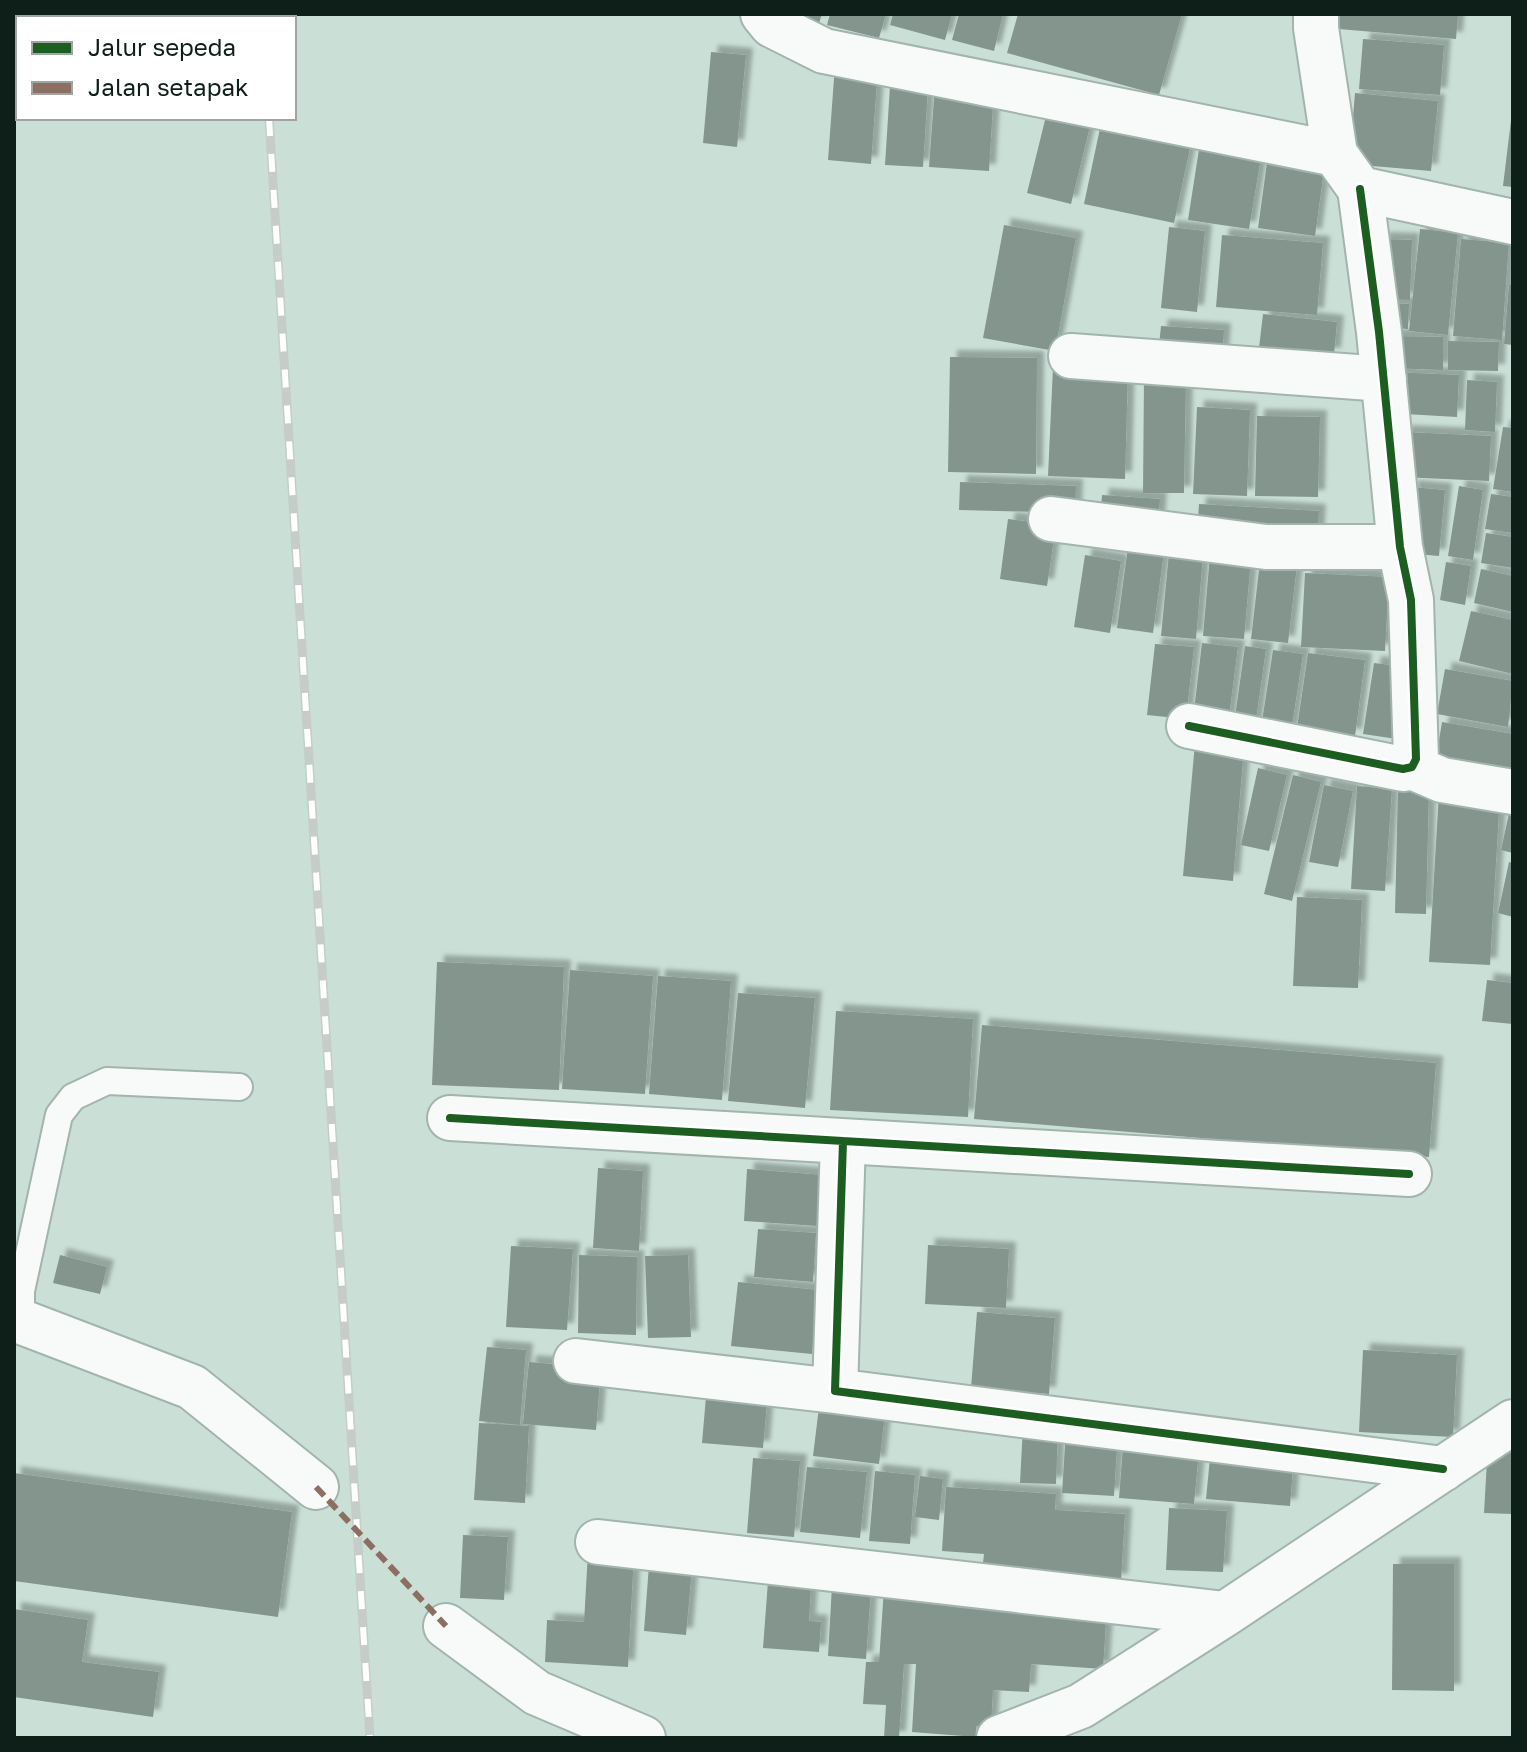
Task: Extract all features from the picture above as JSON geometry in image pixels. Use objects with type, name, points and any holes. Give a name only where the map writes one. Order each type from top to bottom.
[{"type":"street","points":[[763,14],[772,25],[824,51],[1335,154]]},
{"type":"street","points":[[1316,14],[1335,154],[1360,189],[1384,379],[1400,547],[1411,600],[1416,759],[1412,767]]},
{"type":"street","points":[[1360,189],[1513,222]]},
{"type":"street","points":[[1071,356],[1384,379]]},
{"type":"street","points":[[1051,519],[1266,547],[1400,547]]},
{"type":"street","points":[[1189,726],[1403,769],[1412,767],[1442,780],[1513,792]]},
{"type":"street","points":[[450,1118],[1409,1174]]},
{"type":"street","points":[[835,1391],[843,1141]]},
{"type":"street","points":[[16,1330],[192,1387],[316,1487]]},
{"type":"street","points":[[576,1361],[1443,1469]]},
{"type":"street","points":[[999,1738],[1081,1706],[1513,1422]]},
{"type":"street","points":[[598,1542],[1225,1614]]},
{"type":"street","points":[[446,1626],[537,1693],[643,1738]]},
{"type":"lane","points":[[16,1330],[21,1291],[59,1115],[73,1097],[107,1081],[239,1087]]},
{"type":"building","points":[[788,14],[822,14],[819,23]]},
{"type":"building","points":[[830,14],[886,14],[879,38],[827,25]]},
{"type":"building","points":[[893,14],[952,14],[945,40],[890,25]]},
{"type":"building","points":[[959,14],[1003,14],[994,51],[952,40]]},
{"type":"building","points":[[1018,14],[1182,14],[1159,95],[1007,53]]},
{"type":"building","points":[[1329,14],[1458,14],[1456,39],[1327,28]]},
{"type":"building","points":[[1363,39],[1444,45],[1440,95],[1359,89]]},
{"type":"building","points":[[711,52],[746,55],[737,147],[703,143]]},
{"type":"building","points":[[835,65],[878,68],[871,164],[828,160]]},
{"type":"building","points":[[935,85],[994,89],[989,171],[929,167]]},
{"type":"building","points":[[890,86],[928,88],[923,167],[885,165]]},
{"type":"building","points":[[1355,93],[1438,101],[1431,171],[1349,164]]},
{"type":"building","points":[[1048,108],[1092,118],[1071,204],[1027,193]]},
{"type":"building","points":[[1103,114],[1193,134],[1174,223],[1084,204]]},
{"type":"building","points":[[1513,120],[1513,187],[1503,186]]},
{"type":"building","points":[[1201,136],[1263,145],[1249,229],[1188,220]]},
{"type":"building","points":[[1269,148],[1326,156],[1315,236],[1258,228]]},
{"type":"building","points":[[1004,225],[1076,238],[1055,351],[983,338]]},
{"type":"building","points":[[1169,227],[1205,231],[1197,312],[1161,308]]},
{"type":"building","points":[[1420,229],[1458,233],[1448,335],[1409,331]]},
{"type":"building","points":[[1222,235],[1323,243],[1317,315],[1216,307]]},
{"type":"building","points":[[1382,239],[1412,240],[1410,300],[1380,299]]},
{"type":"building","points":[[1461,239],[1509,243],[1502,340],[1453,336]]},
{"type":"building","points":[[1509,285],[1513,285],[1513,345],[1504,344]]},
{"type":"building","points":[[1380,303],[1409,304],[1408,329],[1379,327]]},
{"type":"building","points":[[1263,314],[1337,322],[1334,355],[1259,348]]},
{"type":"building","points":[[1161,326],[1224,330],[1222,359],[1158,355]]},
{"type":"building","points":[[1390,336],[1443,337],[1443,370],[1390,368]]},
{"type":"building","points":[[1448,341],[1499,342],[1498,371],[1448,370]]},
{"type":"building","points":[[950,357],[1037,358],[1036,474],[948,472]]},
{"type":"building","points":[[1053,367],[1128,369],[1125,479],[1048,476]]},
{"type":"building","points":[[1390,372],[1459,375],[1457,417],[1388,413]]},
{"type":"building","points":[[1144,377],[1186,378],[1184,493],[1143,493]]},
{"type":"building","points":[[1467,380],[1497,382],[1495,432],[1465,430]]},
{"type":"building","points":[[1197,407],[1250,410],[1247,496],[1193,494]]},
{"type":"building","points":[[1257,416],[1320,417],[1318,497],[1255,496]]},
{"type":"building","points":[[1503,427],[1513,428],[1513,492],[1493,489]]},
{"type":"building","points":[[1404,432],[1491,436],[1489,481],[1401,477]]},
{"type":"building","points":[[960,482],[1076,486],[1075,513],[959,510]]},
{"type":"building","points":[[1459,486],[1483,490],[1473,560],[1448,556]]},
{"type":"building","points":[[1411,487],[1445,490],[1439,556],[1405,553]]},
{"type":"building","points":[[1491,494],[1513,497],[1513,533],[1485,529]]},
{"type":"building","points":[[1102,495],[1160,499],[1158,524],[1100,520]]},
{"type":"building","points":[[1199,504],[1319,511],[1317,542],[1197,535]]},
{"type":"building","points":[[1008,519],[1056,525],[1047,586],[1000,579]]},
{"type":"building","points":[[1486,533],[1513,537],[1513,568],[1481,563]]},
{"type":"building","points":[[1128,547],[1164,552],[1153,633],[1117,628]]},
{"type":"building","points":[[1169,553],[1203,556],[1196,639],[1161,636]]},
{"type":"building","points":[[1085,555],[1121,561],[1110,633],[1074,627]]},
{"type":"building","points":[[1210,555],[1251,558],[1244,639],[1203,636]]},
{"type":"building","points":[[1260,561],[1297,565],[1288,643],[1251,639]]},
{"type":"building","points":[[1446,562],[1471,566],[1465,605],[1440,600]]},
{"type":"building","points":[[1481,569],[1513,576],[1513,612],[1474,603]]},
{"type":"building","points":[[1305,573],[1389,577],[1385,651],[1301,647]]},
{"type":"building","points":[[1471,611],[1513,620],[1513,674],[1459,661]]},
{"type":"building","points":[[1202,643],[1238,647],[1228,724],[1193,719]]},
{"type":"building","points":[[1155,644],[1194,647],[1186,719],[1147,715]]},
{"type":"building","points":[[1245,646],[1266,649],[1255,727],[1234,724]]},
{"type":"building","points":[[1273,650],[1303,654],[1291,732],[1261,728]]},
{"type":"building","points":[[1308,653],[1365,660],[1355,736],[1297,728]]},
{"type":"building","points":[[1374,663],[1407,667],[1397,739],[1363,734]]},
{"type":"building","points":[[1445,669],[1513,681],[1508,727],[1437,714]]},
{"type":"building","points":[[1442,722],[1513,734],[1513,785],[1434,771]]},
{"type":"building","points":[[1195,743],[1244,747],[1233,881],[1183,876]]},
{"type":"building","points":[[1258,768],[1287,775],[1269,851],[1241,845]]},
{"type":"building","points":[[1293,775],[1321,782],[1292,901],[1264,894]]},
{"type":"building","points":[[1324,785],[1353,791],[1338,867],[1309,862]]},
{"type":"building","points":[[1357,786],[1392,789],[1385,891],[1351,889]]},
{"type":"building","points":[[1398,788],[1429,788],[1426,914],[1395,913]]},
{"type":"building","points":[[1439,792],[1500,795],[1490,965],[1429,962]]},
{"type":"building","points":[[1510,809],[1513,809],[1513,853],[1501,850]]},
{"type":"building","points":[[1509,862],[1513,863],[1513,917],[1498,913]]},
{"type":"building","points":[[1297,897],[1362,900],[1358,988],[1293,986]]},
{"type":"building","points":[[437,962],[564,967],[559,1090],[432,1085]]},
{"type":"building","points":[[570,970],[653,976],[645,1094],[562,1089]]},
{"type":"building","points":[[658,976],[731,981],[722,1100],[649,1094]]},
{"type":"building","points":[[1487,980],[1513,983],[1513,1024],[1482,1021]]},
{"type":"building","points":[[738,993],[815,998],[805,1108],[728,1101]]},
{"type":"building","points":[[836,1011],[973,1019],[968,1117],[830,1110]]},
{"type":"building","points":[[982,1025],[1436,1063],[1429,1157],[974,1119]]},
{"type":"building","points":[[598,1168],[643,1171],[639,1251],[593,1248]]},
{"type":"building","points":[[747,1169],[835,1176],[832,1227],[744,1221]]},
{"type":"building","points":[[758,1229],[816,1233],[813,1282],[754,1277]]},
{"type":"building","points":[[928,1245],[1009,1249],[1006,1308],[925,1304]]},
{"type":"building","points":[[511,1246],[573,1249],[567,1330],[506,1327]]},
{"type":"building","points":[[60,1255],[107,1267],[100,1294],[53,1283]]},
{"type":"building","points":[[579,1255],[637,1257],[636,1335],[578,1333]]},
{"type":"building","points":[[688,1255],[691,1337],[648,1338],[645,1256]]},
{"type":"building","points":[[738,1282],[818,1290],[812,1354],[731,1346]]},
{"type":"building","points":[[977,1312],[1055,1318],[1049,1394],[971,1388]]},
{"type":"building","points":[[487,1347],[526,1350],[520,1425],[479,1421]]},
{"type":"building","points":[[1363,1350],[1457,1355],[1453,1437],[1359,1432]]},
{"type":"building","points":[[529,1362],[601,1368],[596,1430],[523,1424]]},
{"type":"building","points":[[707,1385],[768,1391],[763,1448],[702,1443]]},
{"type":"building","points":[[820,1399],[886,1406],[879,1464],[813,1456]]},
{"type":"building","points":[[479,1423],[529,1426],[525,1503],[474,1500]]},
{"type":"building","points":[[1023,1426],[1058,1428],[1056,1484],[1020,1483]]},
{"type":"building","points":[[1066,1430],[1118,1433],[1114,1496],[1062,1493]]},
{"type":"building","points":[[1124,1434],[1200,1440],[1194,1504],[1119,1498]]},
{"type":"building","points":[[1488,1443],[1513,1444],[1513,1514],[1484,1513]]},
{"type":"building","points":[[1211,1447],[1294,1454],[1290,1506],[1206,1499]]},
{"type":"building","points":[[753,1458],[800,1461],[794,1537],[747,1533]]},
{"type":"building","points":[[807,1467],[867,1472],[860,1538],[800,1532]]},
{"type":"building","points":[[875,1471],[915,1475],[910,1544],[869,1541]]},
{"type":"building","points":[[14,1473],[292,1512],[278,1617],[14,1581]]},
{"type":"building","points":[[920,1476],[943,1479],[939,1520],[915,1517]]},
{"type":"building","points":[[946,1487],[1056,1494],[1055,1510],[1125,1514],[1121,1581],[982,1572],[984,1554],[942,1551]]},
{"type":"building","points":[[1169,1508],[1227,1511],[1223,1572],[1166,1570]]},
{"type":"building","points":[[463,1535],[508,1537],[504,1600],[460,1598]]},
{"type":"building","points":[[588,1552],[634,1554],[628,1667],[545,1662],[547,1620],[584,1622]]},
{"type":"building","points":[[1393,1564],[1454,1564],[1454,1691],[1392,1690]]},
{"type":"building","points":[[649,1565],[692,1568],[686,1635],[644,1631]]},
{"type":"building","points":[[769,1568],[812,1571],[809,1621],[821,1622],[819,1652],[763,1648]]},
{"type":"building","points":[[832,1586],[871,1589],[866,1659],[828,1656]]},
{"type":"building","points":[[884,1588],[950,1592],[949,1606],[965,1608],[965,1597],[1107,1606],[1103,1669],[1031,1664],[1029,1692],[993,1690],[991,1727],[976,1726],[976,1737],[912,1732],[916,1664],[904,1664],[899,1738],[884,1738],[886,1705],[863,1704],[866,1662],[879,1662]]},
{"type":"building","points":[[14,1609],[88,1620],[82,1662],[159,1672],[153,1717],[14,1697]]},
{"type":"railway","points":[[269,120],[370,1738]]},
{"type":"marked path","points":[[316,1487],[446,1626]]},
{"type":"cycle path","points":[[1189,726],[1403,769],[1412,767],[1416,759],[1411,600],[1400,547],[1379,332],[1360,189]]},
{"type":"cycle path","points":[[450,1118],[1409,1174]]},
{"type":"cycle path","points":[[843,1141],[835,1391],[1443,1469]]}]
